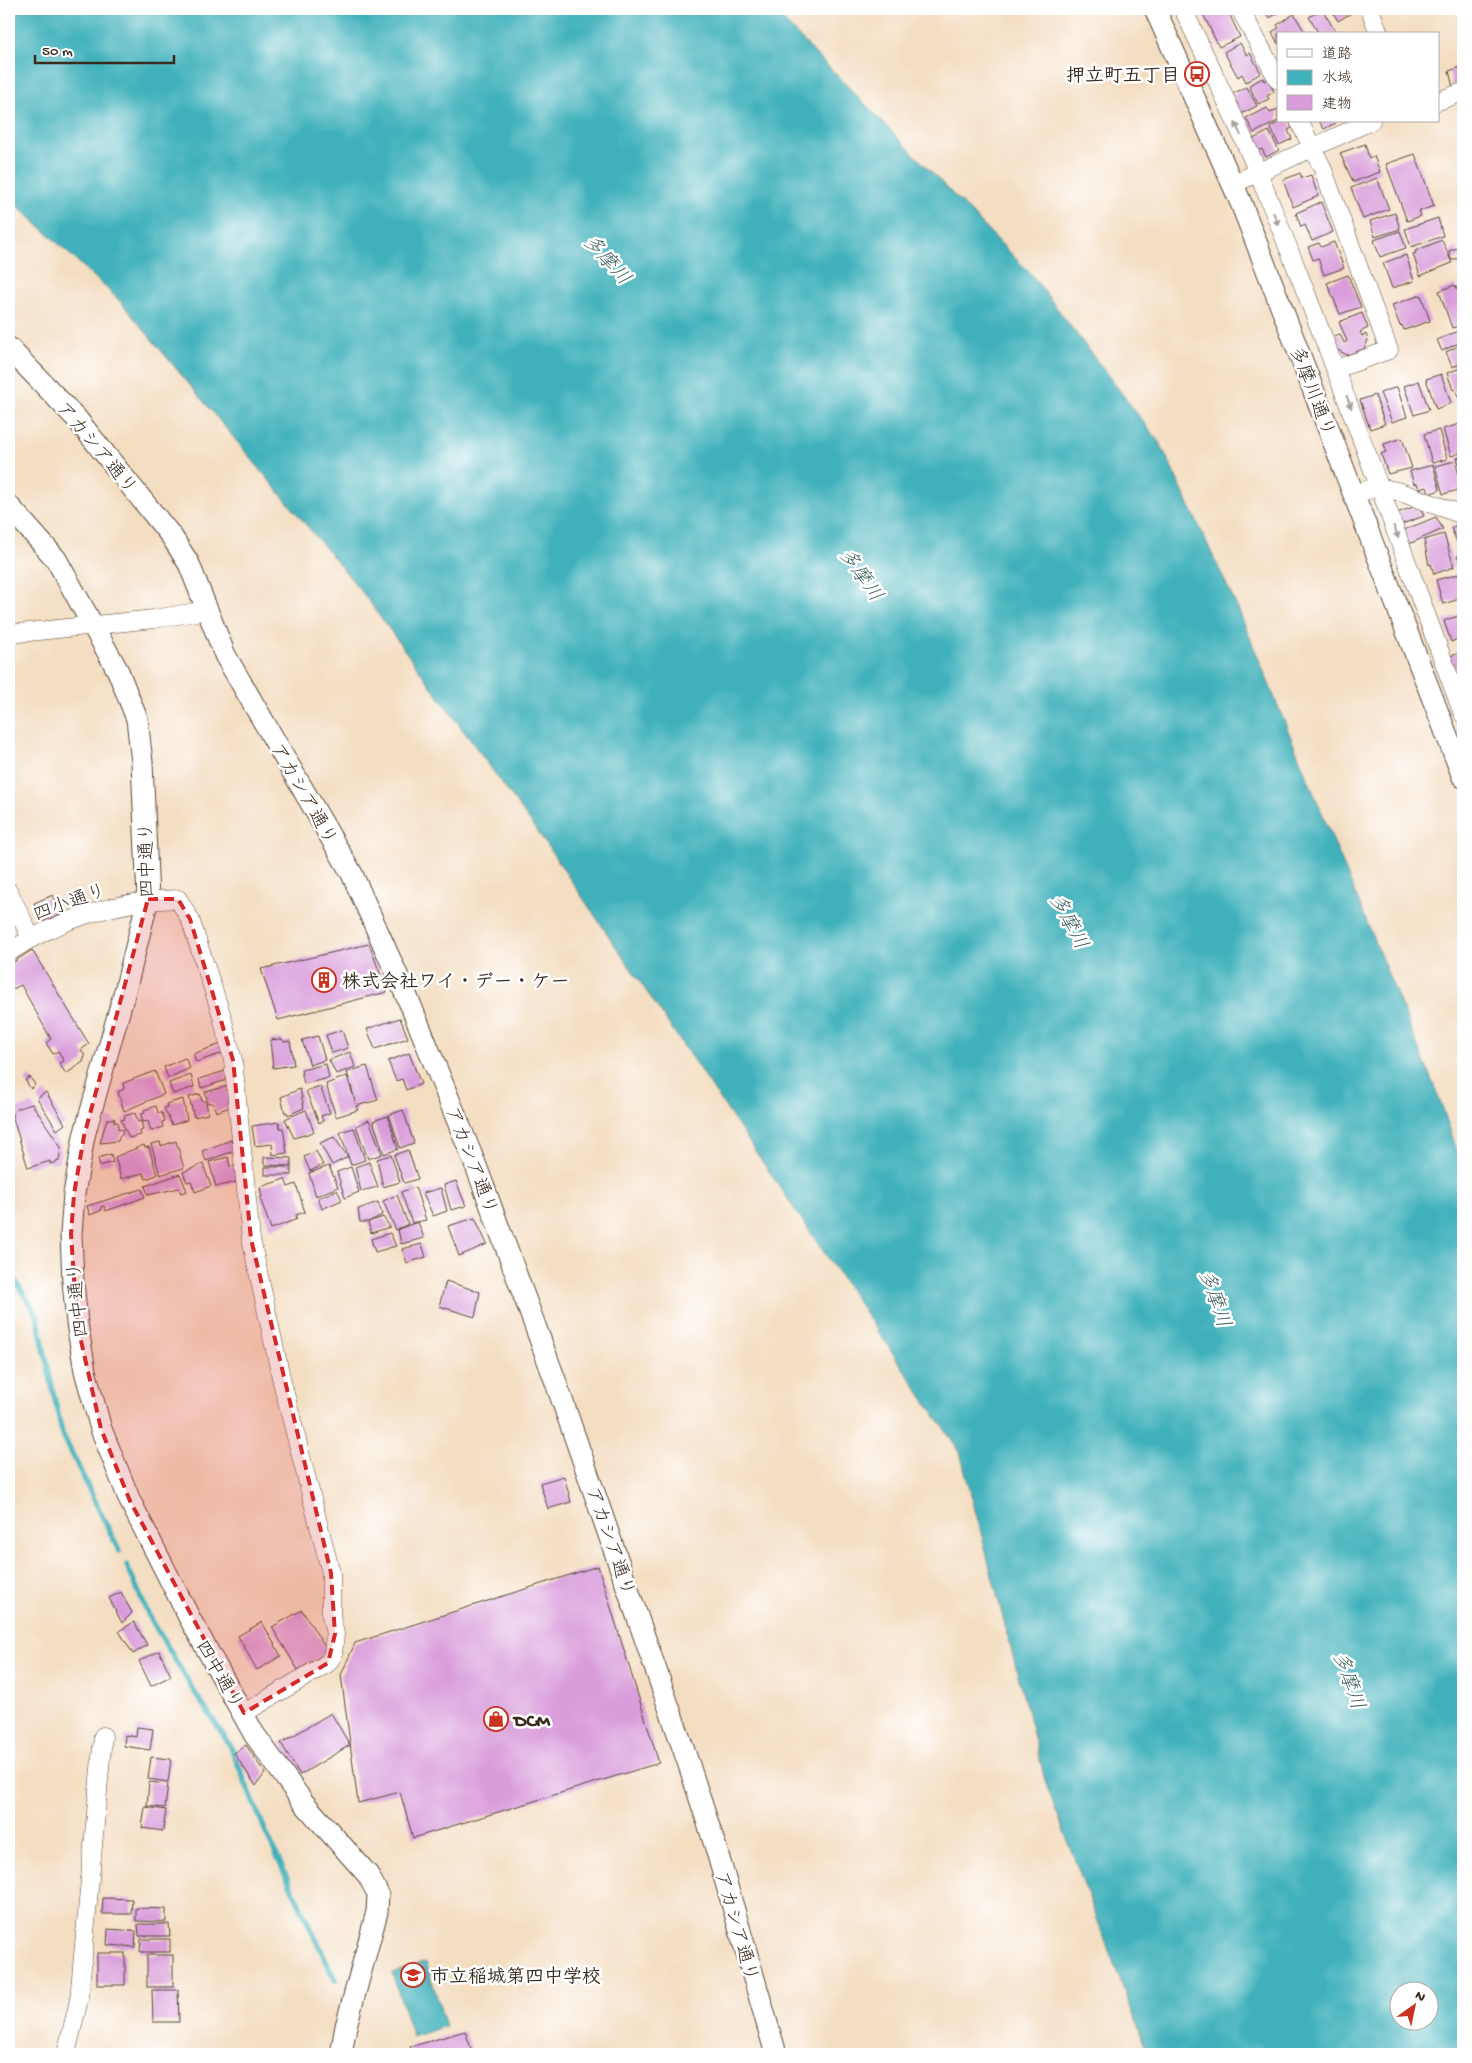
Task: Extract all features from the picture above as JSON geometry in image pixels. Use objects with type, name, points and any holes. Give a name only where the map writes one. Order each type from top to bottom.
[{"type":"street","name":"多摩川通り","points":[[1157,9],[1233,184],[1463,777]]},
{"type":"street","points":[[1183,9],[1258,173],[1336,369],[1463,714]]},
{"type":"street","points":[[1240,9],[1277,78]]},
{"type":"street","points":[[1370,9],[1378,32]]},
{"type":"street","points":[[1440,100],[1463,92]]},
{"type":"street","points":[[1300,122],[1313,149],[1389,350],[1336,369]]},
{"type":"street","points":[[1233,184],[1369,122]]},
{"type":"street","name":"アカシア通り","points":[[9,348],[76,418],[172,536],[189,564],[225,655],[352,874],[411,1006],[476,1166],[554,1377],[689,1765],[715,1845],[776,2054]]},
{"type":"street","points":[[1354,494],[1378,487],[1397,490],[1463,515]]},
{"type":"street","name":"四中通り","points":[[9,506],[56,559],[118,671],[137,719],[142,762],[148,900],[126,988],[84,1136],[74,1194],[70,1234],[77,1323],[85,1371],[101,1429],[130,1501],[190,1619],[254,1734],[303,1802],[368,1875],[378,1894],[377,1912],[346,2026],[341,2054]]},
{"type":"street","points":[[9,634],[154,619],[208,610]]},
{"type":"street","points":[[9,892],[31,938]]},
{"type":"street","name":"四小通り","points":[[9,952],[31,938],[88,913],[148,900],[178,899],[190,918],[221,1013],[233,1060],[251,1239],[282,1382],[330,1573],[331,1616],[335,1634],[333,1655],[328,1663],[244,1713]]},
{"type":"street","points":[[66,2054],[79,2000],[103,1736]]},
{"type":"highlighted area","points":[[148,899],[178,899],[190,919],[233,1060],[251,1239],[331,1573],[335,1634],[328,1663],[244,1713],[130,1501],[101,1429],[77,1323],[71,1234],[74,1194],[84,1136]]},
{"type":"water","name":"多摩川","points":[[9,9],[772,9],[1031,274],[1161,445],[1239,611],[1440,1100],[1463,1168],[1463,2054],[1148,2054],[1046,1784],[960,1452],[542,838],[362,592],[119,300],[9,198]]},
{"type":"water","points":[[426,1962],[446,2026],[413,2037],[392,1973]]},
{"type":"building","points":[[1215,9],[1227,9],[1240,37],[1219,47],[1203,14]]},
{"type":"building","points":[[1259,9],[1286,9],[1269,18],[1266,13],[1263,15]]},
{"type":"building","points":[[1322,9],[1336,32],[1318,32],[1309,17]]},
{"type":"building","points":[[1331,9],[1358,9],[1338,21]]},
{"type":"building","points":[[1294,14],[1305,32],[1277,32],[1277,42],[1272,32],[1279,28],[1277,25]]},
{"type":"building","points":[[1240,43],[1247,55],[1250,53],[1261,73],[1246,82],[1242,74],[1238,77],[1224,52]]},
{"type":"building","points":[[1460,67],[1460,70],[1463,69],[1463,84],[1453,87],[1449,71]]},
{"type":"building","points":[[1263,78],[1264,81],[1268,79],[1274,92],[1267,96],[1269,99],[1258,104],[1249,85]]},
{"type":"building","points":[[1247,87],[1257,106],[1241,114],[1232,94]]},
{"type":"building","points":[[1267,108],[1270,113],[1277,110],[1277,122],[1254,133],[1246,118]]},
{"type":"building","points":[[1280,122],[1289,122],[1292,128],[1288,130],[1292,139],[1279,145],[1270,127]]},
{"type":"building","points":[[1320,122],[1336,122],[1336,123],[1324,129]]},
{"type":"building","points":[[1269,131],[1279,150],[1266,157],[1262,149],[1257,151],[1251,140]]},
{"type":"building","points":[[1365,144],[1369,158],[1374,156],[1380,172],[1353,182],[1340,153]]},
{"type":"building","points":[[1415,154],[1434,206],[1419,211],[1421,216],[1407,221],[1386,164]]},
{"type":"building","points":[[1300,173],[1302,178],[1311,175],[1318,196],[1293,207],[1283,180]]},
{"type":"building","points":[[1377,178],[1389,209],[1363,219],[1351,188]]},
{"type":"building","points":[[1321,202],[1333,232],[1312,241],[1305,225],[1301,227],[1296,213]]},
{"type":"building","points":[[1395,213],[1400,229],[1375,237],[1370,221]]},
{"type":"building","points":[[1438,218],[1443,236],[1411,247],[1405,229]]},
{"type":"building","points":[[1400,231],[1406,248],[1380,257],[1374,240]]},
{"type":"building","points":[[1442,240],[1452,263],[1420,276],[1413,254],[1416,253],[1415,251]]},
{"type":"building","points":[[1334,242],[1344,268],[1324,275],[1318,258],[1313,260],[1308,247],[1319,243],[1321,247]]},
{"type":"building","points":[[1457,248],[1460,258],[1451,260],[1449,251]]},
{"type":"building","points":[[1406,255],[1414,281],[1392,288],[1383,263]]},
{"type":"building","points":[[1348,275],[1361,307],[1340,314],[1327,283]]},
{"type":"building","points":[[1455,285],[1457,290],[1463,288],[1463,325],[1452,328],[1439,291]]},
{"type":"building","points":[[1421,295],[1430,321],[1404,330],[1402,325],[1400,326],[1392,305]]},
{"type":"building","points":[[1362,313],[1368,328],[1360,332],[1362,336],[1366,334],[1368,340],[1364,349],[1347,355],[1336,349],[1331,337],[1340,334],[1344,343],[1347,341],[1339,322]]},
{"type":"building","points":[[1463,329],[1463,341],[1442,351],[1437,340]]},
{"type":"building","points":[[1463,344],[1463,363],[1452,367],[1446,352]]},
{"type":"building","points":[[1463,367],[1463,397],[1459,398],[1455,389],[1453,390],[1447,373]]},
{"type":"building","points":[[1441,374],[1451,403],[1436,409],[1426,379]]},
{"type":"building","points":[[1419,381],[1429,410],[1414,415],[1404,386]]},
{"type":"building","points":[[1397,387],[1407,417],[1392,422],[1380,393]]},
{"type":"building","points":[[1375,395],[1385,424],[1370,429],[1360,400]]},
{"type":"building","points":[[1460,424],[1463,434],[1463,452],[1451,456],[1443,429]]},
{"type":"building","points":[[1439,430],[1447,459],[1432,463],[1424,434]]},
{"type":"building","points":[[1402,438],[1412,468],[1388,474],[1381,454],[1386,452],[1384,444]]},
{"type":"building","points":[[1463,456],[1463,476],[1457,458]]},
{"type":"building","points":[[1455,461],[1463,489],[1443,494],[1435,466]]},
{"type":"building","points":[[1433,465],[1440,490],[1429,494],[1427,487],[1419,489],[1417,483],[1414,484],[1410,471]]},
{"type":"building","points":[[1419,505],[1424,516],[1402,524],[1397,513]]},
{"type":"building","points":[[1436,517],[1443,529],[1409,544],[1404,530]]},
{"type":"building","points":[[1463,522],[1463,545],[1459,547],[1451,528]]},
{"type":"building","points":[[1444,534],[1454,567],[1434,574],[1431,564],[1429,565],[1424,540]]},
{"type":"building","points":[[1463,553],[1463,567],[1457,556]]},
{"type":"building","points":[[1459,574],[1463,598],[1443,604],[1436,580]]},
{"type":"building","points":[[1463,614],[1463,637],[1451,642],[1444,621]]},
{"type":"building","points":[[1463,652],[1463,681],[1458,682],[1450,656]]},
{"type":"building","points":[[53,895],[61,914],[42,922],[34,903]]},
{"type":"building","points":[[9,910],[17,923],[9,929]]},
{"type":"building","name":"株式会社ワイ・デー・ケー","points":[[369,944],[387,992],[278,1020],[261,969]]},
{"type":"building","points":[[32,950],[89,1044],[81,1050],[85,1056],[83,1062],[66,1074],[59,1063],[64,1061],[58,1051],[53,1054],[46,1043],[51,1039],[21,985],[13,989],[9,982],[9,965]]},
{"type":"building","points":[[400,1018],[408,1038],[375,1049],[367,1029]]},
{"type":"building","points":[[342,1030],[348,1048],[332,1053],[326,1035]]},
{"type":"building","points":[[318,1036],[325,1060],[310,1065],[302,1040]]},
{"type":"building","points":[[282,1039],[284,1042],[290,1041],[294,1065],[273,1068],[270,1040]]},
{"type":"building","points":[[221,1044],[223,1053],[196,1062],[193,1054]]},
{"type":"building","points":[[350,1052],[355,1067],[336,1074],[329,1060]]},
{"type":"building","points":[[409,1053],[421,1084],[406,1090],[402,1079],[396,1081],[388,1061]]},
{"type":"building","points":[[185,1058],[190,1068],[168,1078],[164,1067]]},
{"type":"building","points":[[326,1064],[329,1078],[304,1084],[301,1070]]},
{"type":"building","points":[[367,1066],[378,1100],[356,1106],[358,1110],[336,1117],[326,1084],[347,1076],[356,1104],[347,1072]]},
{"type":"building","points":[[155,1071],[164,1094],[124,1111],[118,1092],[124,1089],[123,1083]]},
{"type":"building","points":[[225,1071],[227,1080],[201,1088],[199,1079]]},
{"type":"building","points":[[191,1075],[194,1087],[173,1094],[169,1083]]},
{"type":"building","points":[[30,1077],[35,1085],[31,1089],[25,1080]]},
{"type":"building","points":[[227,1086],[230,1107],[216,1112],[213,1103],[208,1103],[205,1092]]},
{"type":"building","points":[[320,1086],[330,1113],[321,1116],[323,1121],[319,1123],[306,1091]]},
{"type":"building","points":[[300,1089],[304,1108],[288,1115],[287,1112],[285,1113],[281,1097]]},
{"type":"building","points":[[46,1092],[65,1124],[57,1130],[37,1098]]},
{"type":"building","points":[[200,1094],[202,1101],[206,1101],[208,1114],[194,1117],[189,1097]]},
{"type":"building","points":[[183,1099],[187,1120],[172,1125],[164,1108],[167,1107],[166,1104]]},
{"type":"building","points":[[32,1104],[61,1147],[59,1161],[50,1164],[50,1161],[28,1168],[12,1115],[16,1109]]},
{"type":"building","points":[[156,1106],[158,1113],[162,1113],[165,1121],[162,1122],[163,1127],[151,1131],[148,1121],[143,1122],[141,1114],[145,1113],[144,1110]]},
{"type":"building","points":[[306,1110],[314,1132],[294,1138],[285,1119]]},
{"type":"building","points":[[403,1110],[414,1143],[400,1148],[389,1115]]},
{"type":"building","points":[[135,1113],[138,1122],[141,1121],[143,1130],[140,1131],[141,1135],[129,1138],[121,1120],[125,1119],[124,1116]]},
{"type":"building","points":[[388,1116],[398,1149],[384,1154],[373,1121]]},
{"type":"building","points":[[107,1119],[115,1119],[114,1122],[118,1122],[118,1129],[123,1130],[122,1135],[120,1135],[118,1141],[100,1143]]},
{"type":"building","points":[[369,1120],[382,1154],[368,1159],[356,1126]]},
{"type":"building","points":[[279,1122],[280,1128],[283,1128],[287,1153],[273,1155],[272,1144],[255,1146],[252,1126]]},
{"type":"building","points":[[354,1128],[365,1160],[351,1165],[340,1132]]},
{"type":"building","points":[[334,1137],[348,1157],[332,1165],[320,1143]]},
{"type":"building","points":[[231,1140],[234,1151],[206,1161],[202,1151]]},
{"type":"building","points":[[176,1141],[184,1168],[160,1175],[151,1144],[160,1142],[161,1146]]},
{"type":"building","points":[[144,1145],[145,1148],[149,1147],[157,1175],[146,1179],[143,1173],[121,1179],[115,1157]]},
{"type":"building","points":[[408,1150],[418,1179],[404,1183],[394,1155]]},
{"type":"building","points":[[316,1151],[323,1165],[310,1171],[304,1157]]},
{"type":"building","points":[[111,1154],[113,1162],[100,1166],[98,1158]]},
{"type":"building","points":[[391,1155],[400,1182],[383,1187],[377,1159]]},
{"type":"building","points":[[228,1157],[230,1167],[235,1165],[239,1181],[216,1187],[209,1162]]},
{"type":"building","points":[[264,1157],[291,1158],[291,1166],[264,1165]]},
{"type":"building","points":[[369,1162],[378,1187],[361,1191],[355,1167]]},
{"type":"building","points":[[203,1164],[211,1186],[195,1192],[191,1181],[187,1182],[183,1172]]},
{"type":"building","points":[[329,1166],[338,1187],[316,1196],[309,1173]]},
{"type":"building","points":[[265,1167],[291,1167],[291,1175],[265,1175]]},
{"type":"building","points":[[351,1167],[359,1192],[345,1198],[337,1172]]},
{"type":"building","points":[[180,1174],[187,1191],[181,1193],[179,1188],[148,1195],[145,1186]]},
{"type":"building","points":[[285,1179],[288,1187],[296,1184],[305,1212],[296,1215],[297,1219],[271,1229],[260,1198],[262,1197],[260,1187]]},
{"type":"building","points":[[456,1181],[466,1206],[451,1210],[444,1185]]},
{"type":"building","points":[[415,1187],[426,1220],[412,1223],[401,1192]]},
{"type":"building","points":[[441,1188],[447,1211],[433,1216],[423,1193]]},
{"type":"building","points":[[142,1189],[145,1197],[106,1211],[104,1206],[101,1207],[102,1210],[90,1215],[87,1206]]},
{"type":"building","points":[[337,1190],[342,1200],[322,1209],[318,1198]]},
{"type":"building","points":[[397,1195],[408,1224],[396,1230],[383,1201]]},
{"type":"building","points":[[378,1202],[382,1215],[368,1222],[360,1222],[358,1209]]},
{"type":"building","points":[[383,1217],[390,1227],[371,1233],[368,1222]]},
{"type":"building","points":[[475,1218],[487,1244],[459,1256],[448,1226]]},
{"type":"building","points":[[418,1222],[424,1238],[401,1244],[398,1229]]},
{"type":"building","points":[[390,1233],[396,1246],[375,1252],[371,1239]]},
{"type":"building","points":[[422,1244],[426,1257],[407,1263],[402,1249]]},
{"type":"building","points":[[446,1281],[480,1292],[475,1317],[439,1306]]},
{"type":"building","points":[[564,1476],[571,1502],[548,1509],[540,1483]]},
{"type":"building","name":"DCM","points":[[598,1566],[659,1763],[413,1838],[400,1792],[358,1803],[341,1675],[355,1643]]},
{"type":"building","points":[[121,1592],[132,1613],[122,1623],[109,1598]]},
{"type":"building","points":[[302,1610],[328,1652],[298,1670],[272,1627]]},
{"type":"building","points":[[134,1622],[147,1645],[133,1654],[119,1631]]},
{"type":"building","points":[[262,1622],[281,1656],[257,1670],[238,1636]]},
{"type":"building","points":[[159,1651],[171,1676],[151,1686],[139,1661]]},
{"type":"building","points":[[331,1713],[350,1745],[300,1775],[281,1743]]},
{"type":"building","points":[[137,1727],[153,1729],[150,1750],[124,1746],[125,1735],[136,1737]]},
{"type":"building","points":[[246,1745],[265,1773],[256,1786],[234,1753]]},
{"type":"building","points":[[151,1757],[171,1759],[168,1782],[148,1779]]},
{"type":"building","points":[[149,1782],[168,1784],[165,1808],[147,1806]]},
{"type":"building","points":[[145,1807],[166,1810],[163,1831],[142,1828]]},
{"type":"building","points":[[103,1898],[132,1899],[131,1914],[102,1914]]},
{"type":"building","points":[[136,1908],[166,1909],[166,1922],[136,1921]]},
{"type":"building","points":[[138,1924],[169,1924],[170,1936],[139,1936]]},
{"type":"building","points":[[108,1929],[136,1931],[135,1947],[107,1945]]},
{"type":"building","points":[[141,1939],[170,1939],[170,1952],[140,1952]]},
{"type":"building","points":[[97,1953],[125,1953],[125,1985],[97,1985]]},
{"type":"building","points":[[147,1955],[173,1955],[173,1987],[147,1987]]},
{"type":"building","points":[[152,1990],[178,1990],[179,2022],[153,2022]]},
{"type":"building","points":[[465,2031],[473,2054],[412,2054],[410,2047]]},
{"type":"waterway","points":[[9,1270],[37,1316],[62,1433],[119,1551]]},
{"type":"waterway","points":[[127,1565],[148,1614],[193,1690],[230,1745],[267,1835],[335,1980]]},
{"type":"place","name":"押立町五丁目","points":[[1197,74]]},
{"type":"place","name":"株式会社ワイ・デー・ケー","points":[[324,980]]},
{"type":"place","name":"DCM","points":[[496,1719]]},
{"type":"place","name":"市立稲城第四中学校","points":[[413,1975]]}]
